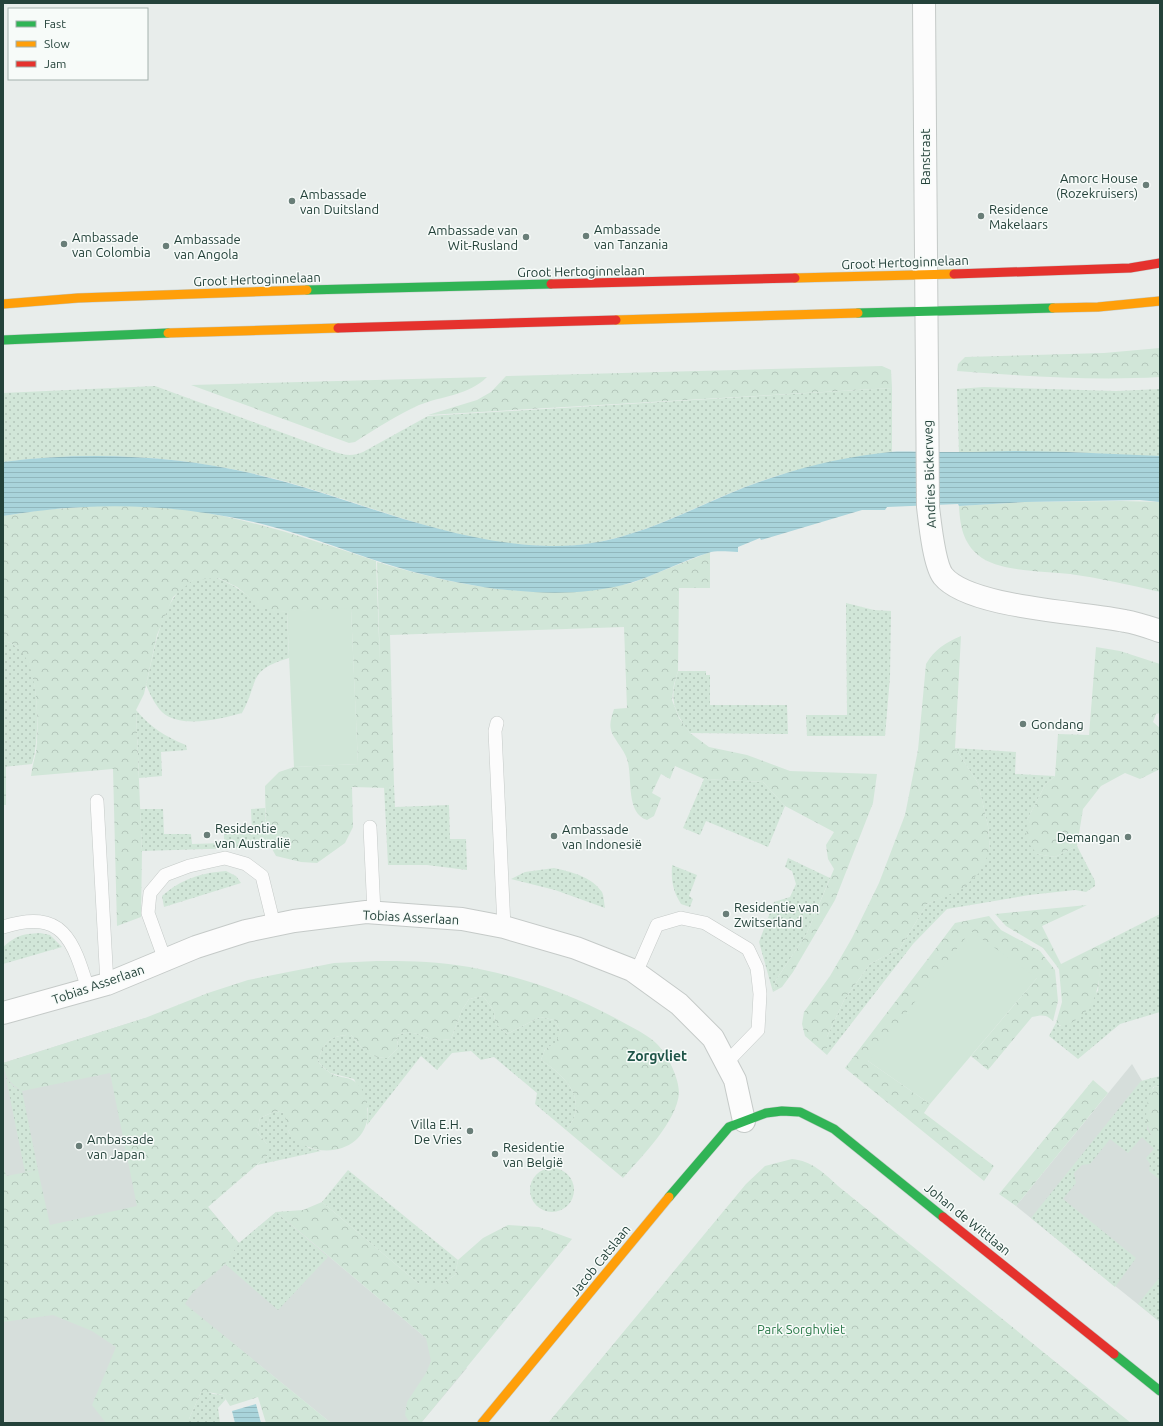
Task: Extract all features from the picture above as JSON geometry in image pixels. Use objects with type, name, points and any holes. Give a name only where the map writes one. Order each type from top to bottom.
[{"type":"main road","name":"Groot Hertoginnelaan","points":[[3,304],[78,298],[244,292],[925,275],[1109,268],[1160,263]]},
{"type":"main road","points":[[3,340],[262,329],[1098,307],[1160,301]]},
{"type":"main road","name":"Johan de Wittlaan","points":[[744,1120],[782,1111],[800,1112],[834,1129],[1160,1391]]},
{"type":"main road","name":"Jacob Catslaan","points":[[482,1423],[700,1159],[728,1128],[744,1120]]},
{"type":"street","name":"Banstraat","points":[[924,3],[925,275],[927,311]]},
{"type":"street","name":"Andries Bickerweg","points":[[927,311],[928,507],[933,546],[943,575],[965,592],[988,599],[1125,621],[1160,631]]},
{"type":"street","name":"Tobias Asserlaan","points":[[3,1013],[97,986],[196,947],[246,931],[274,925],[294,921],[374,913],[462,919],[504,927],[576,948],[636,973],[679,1004],[713,1038],[735,1080],[744,1120]]},
{"type":"lane","points":[[497,724],[495,731],[504,927]]},
{"type":"lane","points":[[97,801],[97,986]]},
{"type":"lane","points":[[370,827],[374,913]]},
{"type":"lane","points":[[165,960],[148,913],[150,893],[165,875],[189,866],[225,858],[246,864],[262,876],[274,925]]},
{"type":"lane","points":[[636,973],[657,925],[681,918],[705,923],[748,949],[757,968],[760,994],[758,1030],[726,1063]]},
{"type":"lane","points":[[3,927],[23,921],[53,924],[72,944],[97,986]]},
{"type":"shaded area","points":[[145,1018],[208,1207],[239,1243],[276,1212],[426,1338],[467,1368],[421,1423],[331,1423],[225,1337],[177,1423],[3,1423],[3,1063]]},
{"type":"shaded area","points":[[1132,1064],[1160,1111],[1160,1322],[1016,1206]]},
{"type":"green space","points":[[1160,348],[1160,377],[1084,378],[957,371],[958,364],[965,357],[1104,353]]},
{"type":"green space","points":[[882,366],[891,370],[892,388],[428,415],[477,400],[491,392],[506,376]]},
{"type":"green space","points":[[487,377],[472,388],[419,405],[386,422],[355,442],[349,443],[191,385]]},
{"type":"green space","points":[[155,386],[332,451],[351,455],[363,452],[428,416],[892,388],[892,452],[822,464],[770,478],[728,494],[654,526],[629,534],[603,541],[576,545],[548,546],[490,541],[471,537],[416,523],[309,488],[255,474],[193,463],[161,459],[98,456],[3,462],[3,393]]},
{"type":"green space","points":[[984,387],[1116,391],[1160,389],[1160,457],[1068,452],[959,453],[957,389]]},
{"type":"green space","points":[[1025,502],[1160,502],[1160,592],[1070,574],[1022,570],[997,565],[986,561],[973,550],[963,533],[960,520],[959,506]]},
{"type":"green space","points":[[108,505],[141,506],[196,511],[219,515],[265,526],[376,561],[380,665],[377,562],[440,579],[472,585],[535,592],[599,589],[632,583],[710,552],[710,588],[679,588],[678,671],[674,684],[672,700],[679,718],[690,733],[709,747],[747,755],[790,771],[877,774],[873,803],[835,900],[793,972],[782,987],[773,992],[776,980],[807,933],[834,869],[828,859],[826,845],[834,832],[785,806],[763,782],[704,779],[675,766],[670,779],[661,774],[652,793],[661,798],[654,816],[647,820],[640,816],[635,810],[633,802],[627,759],[610,727],[614,709],[627,708],[624,627],[390,635],[394,785],[389,788],[352,787],[353,827],[345,843],[317,863],[301,862],[276,856],[266,838],[265,786],[279,772],[294,767],[358,764],[351,609],[275,612],[261,607],[237,587],[218,578],[193,580],[173,597],[157,635],[144,694],[136,710],[142,851],[141,917],[117,926],[113,769],[31,776],[37,741],[37,713],[34,683],[31,669],[26,658],[16,646],[3,642],[3,516],[42,510]]},
{"type":"green space","points":[[217,578],[235,587],[266,608],[287,611],[289,658],[275,663],[260,673],[256,678],[242,713],[212,720],[179,720],[170,717],[159,709],[146,685],[160,626],[173,598],[182,588],[195,579]]},
{"type":"green space","points":[[846,603],[874,610],[891,611],[890,677],[885,736],[807,736],[806,715],[847,715]]},
{"type":"green space","points":[[351,608],[358,764],[294,767],[287,611]]},
{"type":"green space","points":[[961,636],[955,748],[978,783],[988,826],[990,851],[979,873],[962,889],[927,904],[900,948],[870,964],[844,1000],[827,1037],[827,1055],[805,1036],[802,1024],[804,1012],[830,976],[852,938],[879,883],[905,815],[918,750],[926,664],[933,654],[941,647]]},
{"type":"green space","points":[[6,641],[20,649],[29,662],[35,690],[37,724],[35,753],[32,764],[3,767],[3,642]]},
{"type":"green space","points":[[1096,647],[1120,651],[1160,664],[1160,713],[1156,714],[1153,722],[1160,728],[1160,769],[1140,779],[1125,773],[1101,786],[1083,809],[1077,846],[1055,857],[1037,854],[1026,840],[1027,820],[1045,785],[1055,776],[1058,734],[1089,735]]},
{"type":"green space","points":[[678,671],[706,671],[706,675],[710,675],[710,705],[787,705],[788,734],[690,733],[676,711],[674,704],[673,697]]},
{"type":"green space","points":[[136,710],[147,722],[159,731],[186,745],[187,750],[161,752],[162,776],[139,778]]},
{"type":"green space","points":[[955,748],[1016,752],[1015,774],[1055,776],[1045,785],[1027,820],[1037,854],[1055,857],[1077,846],[1095,881],[1095,886],[1086,892],[1075,890],[1029,895],[947,909],[913,944],[827,1055],[827,1037],[844,1000],[870,964],[900,948],[927,904],[962,888],[990,851],[988,826],[978,783]]},
{"type":"green space","points":[[3,767],[6,767],[6,805],[3,805]]},
{"type":"green space","points":[[704,779],[763,782],[785,806],[768,847],[706,821],[700,835],[683,828]]},
{"type":"green space","points":[[394,785],[395,807],[449,805],[450,839],[466,839],[467,870],[427,865],[388,865],[384,787],[389,788]]},
{"type":"green space","points":[[265,808],[266,838],[269,847],[142,851],[140,809],[163,809],[164,834],[191,834],[192,844],[224,843],[224,833],[252,832],[251,809]]},
{"type":"green space","points":[[788,858],[830,878],[807,933],[776,980],[773,992],[759,942],[774,902],[790,897],[796,884],[792,871],[785,867]]},
{"type":"green space","points":[[672,865],[697,875],[689,896],[693,899],[690,907],[681,904],[676,895],[672,881]]},
{"type":"green space","points":[[554,868],[586,878],[592,882],[602,892],[605,908],[555,890],[511,879],[525,872]]},
{"type":"green space","points":[[226,871],[236,876],[241,883],[164,907],[162,896],[176,885],[200,875]]},
{"type":"green space","points":[[1087,905],[1042,926],[1061,964],[1099,945],[1101,951],[1099,982],[1093,1000],[1089,1008],[1082,1016],[1064,1026],[1056,1023],[1062,1002],[1059,969],[1043,948],[1006,926],[995,914]]},
{"type":"green space","points":[[1160,914],[1160,1012],[1120,1024],[1078,1059],[1049,1036],[1056,1023],[1060,1026],[1098,991],[1101,951],[1099,945]]},
{"type":"green space","points":[[989,916],[1001,930],[1040,951],[1055,970],[1058,1001],[1053,1021],[1044,1016],[1032,1017],[988,1070],[971,1056],[1037,978],[868,1061],[930,1104],[924,1113],[994,1166],[984,1181],[845,1068],[955,923]]},
{"type":"green space","points":[[971,931],[1037,978],[930,1104],[868,1061]]},
{"type":"green space","points":[[40,933],[50,935],[62,947],[3,964],[3,947],[20,936]]},
{"type":"green space","points":[[377,961],[446,964],[478,969],[544,987],[606,1013],[647,1036],[657,1044],[665,1054],[675,1074],[679,1087],[677,1104],[672,1116],[648,1150],[623,1178],[566,1130],[574,1116],[576,1105],[575,1097],[567,1082],[555,1070],[541,1060],[545,1049],[555,1043],[561,1032],[554,1020],[540,1017],[507,1034],[495,1023],[494,1011],[483,996],[469,999],[462,1010],[451,1039],[435,1040],[413,1033],[403,1033],[397,1035],[398,1048],[388,1058],[381,1058],[366,1052],[351,1035],[333,1038],[328,1041],[322,1049],[318,1062],[330,1073],[354,1081],[362,1090],[366,1102],[367,1118],[363,1131],[355,1141],[343,1148],[330,1150],[315,1149],[302,1144],[290,1134],[284,1113],[276,1111],[260,1118],[257,1132],[267,1144],[267,1156],[208,1207],[239,1243],[225,1264],[198,1287],[185,1304],[331,1423],[266,1423],[258,1397],[230,1406],[223,1395],[201,1392],[189,1419],[189,1423],[106,1423],[92,1405],[116,1347],[92,1331],[53,1315],[3,1322],[3,1164],[6,1176],[38,1170],[50,1225],[137,1206],[110,1073],[22,1091],[14,1086],[9,1080],[3,1063],[145,1018],[208,993],[248,980],[334,963]]},
{"type":"green space","points":[[483,996],[494,1011],[495,1023],[507,1034],[540,1017],[554,1020],[561,1032],[556,1043],[545,1049],[541,1060],[555,1070],[567,1082],[575,1097],[576,1105],[574,1116],[566,1130],[535,1104],[537,1093],[494,1057],[481,1060],[471,1051],[452,1053],[437,1070],[421,1056],[367,1125],[368,1109],[354,1079],[330,1073],[318,1062],[322,1049],[328,1041],[338,1036],[351,1035],[367,1052],[382,1058],[388,1058],[398,1048],[397,1035],[403,1033],[413,1033],[435,1040],[451,1039],[462,1010],[469,999]]},
{"type":"green space","points":[[1160,1076],[1160,1086],[1153,1087],[1147,1129],[1160,1149],[1160,1180],[1149,1171],[1150,1164],[1146,1158],[1154,1149],[1142,1137],[1128,1153],[1110,1139],[1090,1164],[1082,1165],[1074,1173],[1076,1183],[1063,1199],[1136,1258],[1115,1287],[1031,1218],[1141,1081]]},
{"type":"green space","points":[[6,1078],[14,1087],[22,1091],[38,1170],[25,1172]]},
{"type":"green space","points":[[1093,1080],[1108,1093],[1016,1206],[999,1194]]},
{"type":"green space","points":[[1160,1086],[1160,1149],[1148,1127],[1146,1111],[1147,1103],[1154,1087]]},
{"type":"green space","points":[[276,1111],[285,1113],[289,1133],[309,1148],[321,1151],[257,1165],[267,1156],[267,1144],[257,1132],[260,1118]]},
{"type":"green space","name":"Park Sorghvliet","points":[[792,1159],[806,1162],[823,1172],[838,1186],[1131,1423],[548,1423],[746,1184],[765,1166]]},
{"type":"green space","points":[[548,1168],[556,1168],[561,1169],[568,1174],[573,1181],[573,1199],[568,1206],[561,1211],[548,1212],[540,1209],[533,1202],[530,1194],[530,1186],[533,1178],[540,1171]]},
{"type":"green space","points":[[348,1170],[458,1260],[455,1275],[442,1284],[419,1284],[322,1202]]},
{"type":"green space","points":[[322,1202],[419,1284],[442,1284],[455,1275],[458,1260],[483,1238],[508,1225],[539,1227],[572,1239],[421,1423],[410,1423],[405,1415],[407,1402],[426,1373],[431,1361],[426,1338],[276,1212],[303,1210]]},
{"type":"green space","points":[[276,1212],[328,1257],[278,1310],[225,1264],[239,1243]]},
{"type":"green space","points":[[1160,1277],[1160,1322],[1138,1304]]},
{"type":"green space","points":[[206,1391],[213,1394],[223,1395],[226,1399],[218,1408],[220,1423],[189,1423],[189,1419],[201,1392]]},
{"type":"water","points":[[1015,451],[1160,456],[1160,502],[1140,500],[1025,502],[959,506],[958,504],[887,507],[885,510],[862,510],[761,540],[760,538],[738,547],[738,552],[719,551],[708,553],[630,583],[582,592],[557,593],[502,589],[440,579],[410,571],[281,529],[230,517],[197,512],[133,506],[101,506],[36,511],[3,516],[3,462],[73,456],[108,456],[179,461],[248,473],[282,481],[414,522],[481,539],[515,544],[550,546],[581,545],[611,539],[639,531],[748,486],[804,468],[833,461],[895,452]]},
{"type":"water","points":[[256,1404],[261,1423],[235,1423],[232,1411]]},
{"type":"traffic: fast","points":[[307,290],[551,284]]},
{"type":"traffic: fast","points":[[858,313],[1053,308]]},
{"type":"traffic: fast","points":[[3,340],[168,333]]},
{"type":"traffic: fast","points":[[669,1197],[729,1127],[766,1113],[782,1111],[800,1112],[834,1129],[943,1217]]},
{"type":"traffic: fast","points":[[1114,1354],[1160,1391]]},
{"type":"traffic: slow","points":[[795,278],[954,274]]},
{"type":"traffic: slow","points":[[3,304],[78,298],[307,290]]},
{"type":"traffic: slow","points":[[1053,308],[1098,307],[1160,301]]},
{"type":"traffic: slow","points":[[616,320],[858,313]]},
{"type":"traffic: slow","points":[[168,333],[338,328]]},
{"type":"traffic: slow","points":[[482,1423],[669,1197]]},
{"type":"traffic: jam","points":[[954,274],[1130,268],[1160,263]]},
{"type":"traffic: jam","points":[[551,284],[795,278]]},
{"type":"traffic: jam","points":[[338,328],[616,320]]},
{"type":"traffic: jam","points":[[943,1217],[1114,1354]]},
{"type":"place","name":"Amorc House (Rozekruisers)","points":[[1146,185]]},
{"type":"place","name":"Ambassade van Duitsland","points":[[292,201]]},
{"type":"place","name":"Residence Makelaars","points":[[981,216]]},
{"type":"place","name":"Ambassade van Tanzania","points":[[586,236]]},
{"type":"place","name":"Ambassade van Wit-Rusland","points":[[526,237]]},
{"type":"place","name":"Ambassade van Colombia","points":[[64,244]]},
{"type":"place","name":"Ambassade van Angola","points":[[166,246]]},
{"type":"place","name":"Gondang","points":[[1023,724]]},
{"type":"place","name":"Residentie van Australië","points":[[207,835]]},
{"type":"place","name":"Ambassade van Indonesië","points":[[554,836]]},
{"type":"place","name":"Demangan","points":[[1128,837]]},
{"type":"place","name":"Residentie van Zwitserland","points":[[726,914]]},
{"type":"place","name":"Villa E.H. De Vries","points":[[470,1131]]},
{"type":"place","name":"Ambassade van Japan","points":[[79,1146]]},
{"type":"place","name":"Residentie van België","points":[[495,1154]]},
{"type":"district","name":"Zorgvliet","points":[[657,1056]]}]
